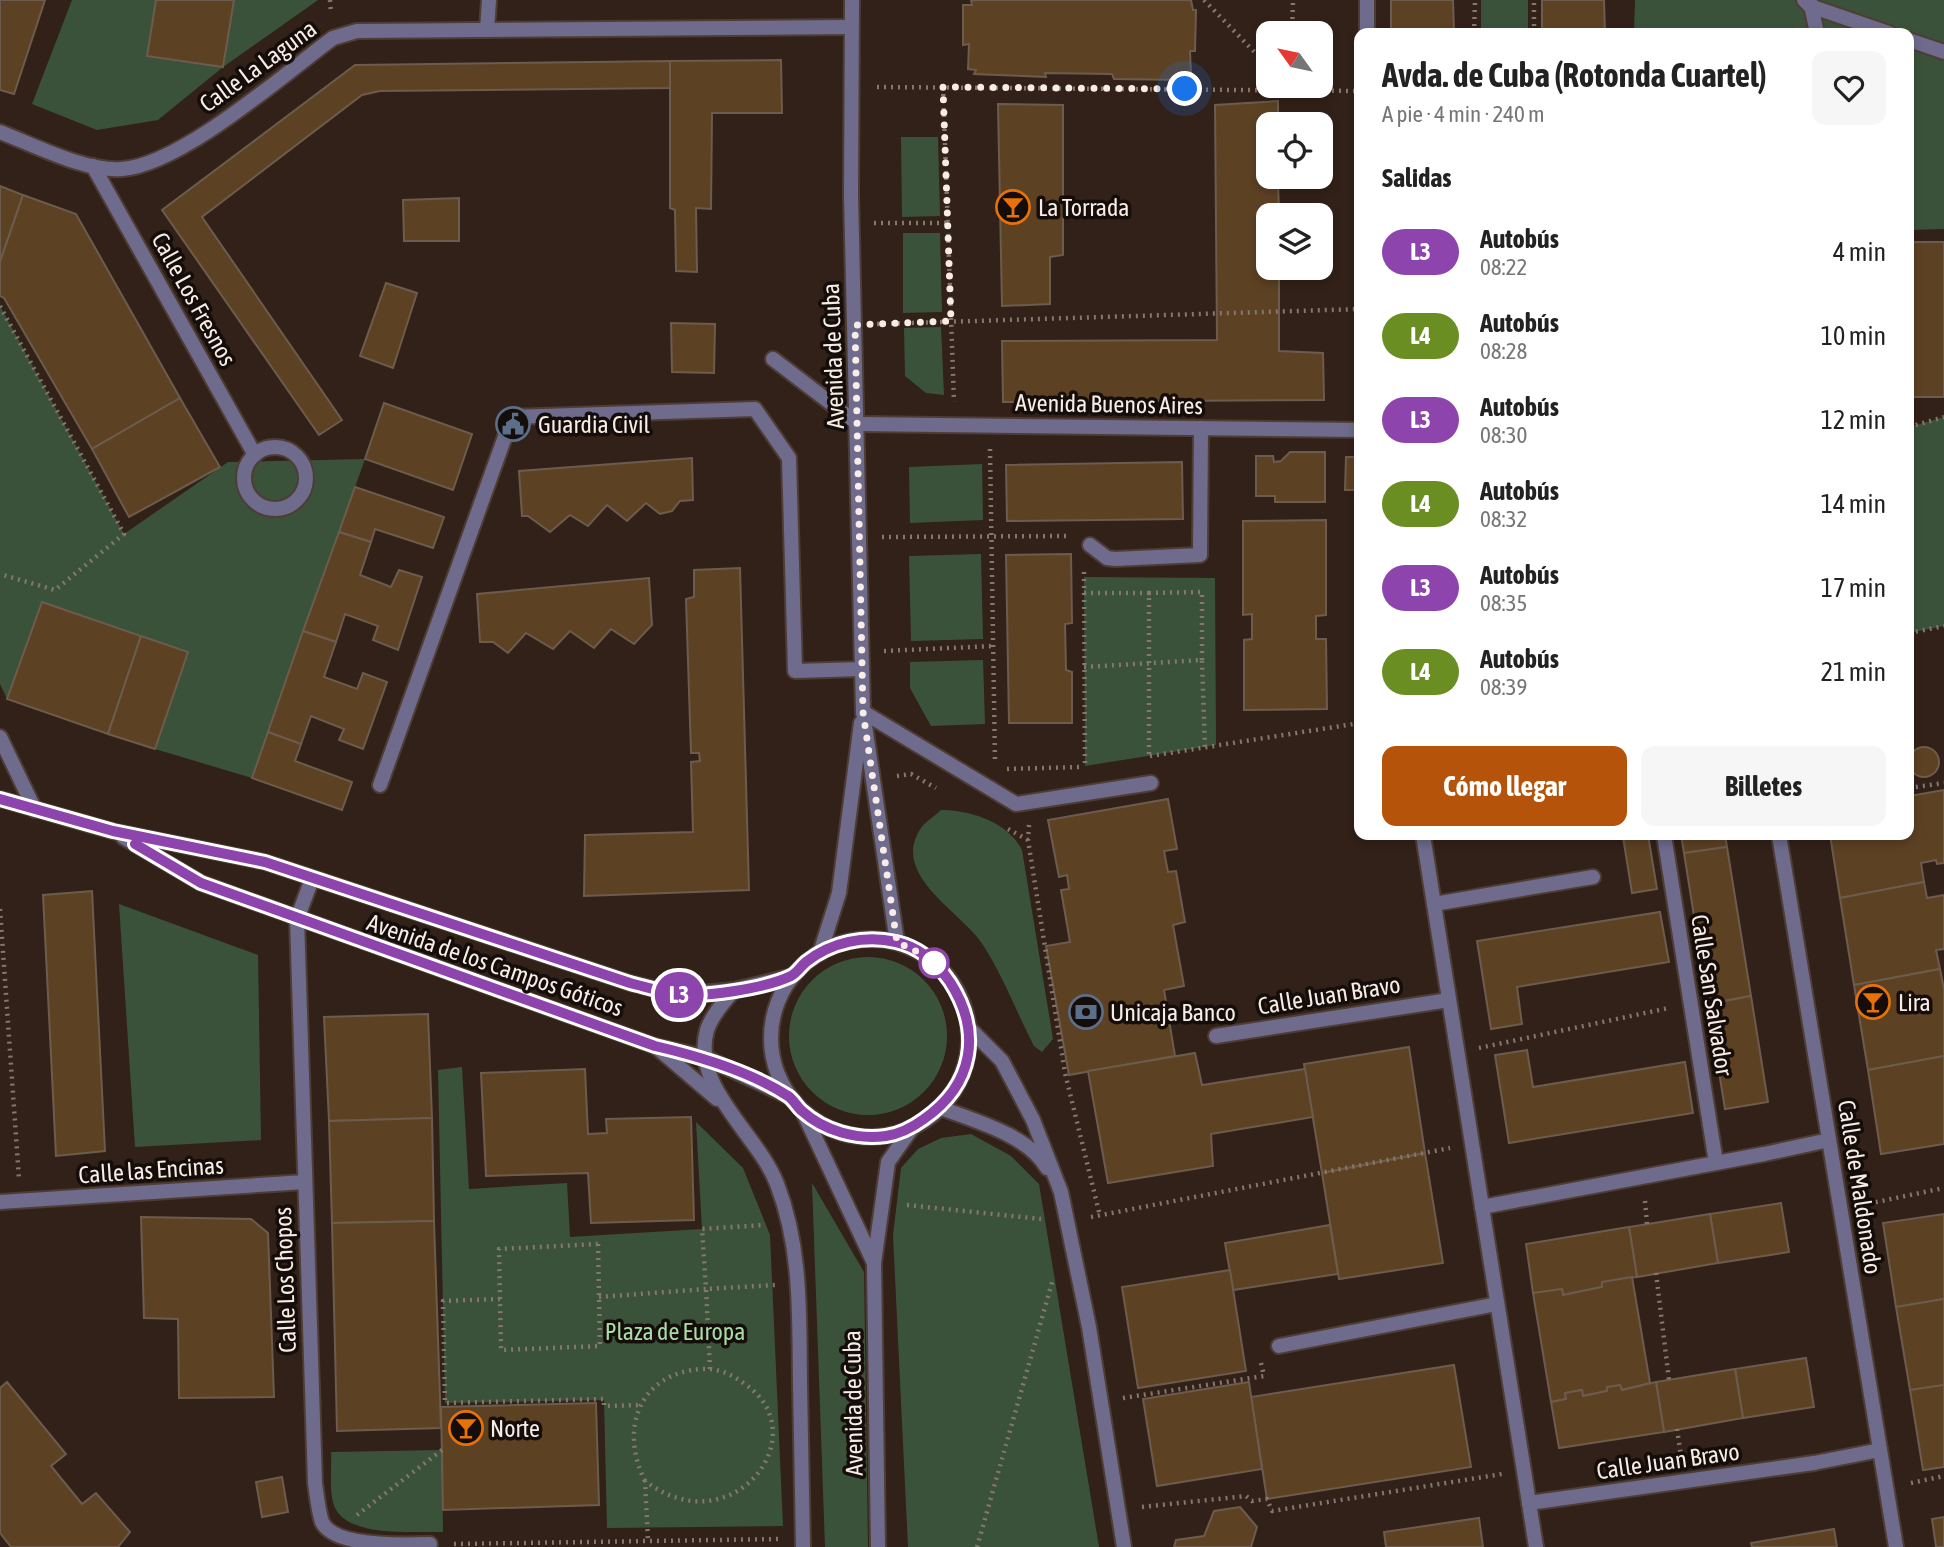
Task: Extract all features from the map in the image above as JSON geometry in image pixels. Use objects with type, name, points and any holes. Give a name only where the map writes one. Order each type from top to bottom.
[{"type":"street","points":[[487,30],[489,0]]},
{"type":"street","name":"Avenida de Cuba","points":[[852,0],[852,223],[863,712],[897,942]]},
{"type":"street","points":[[1367,0],[1367,28]]},
{"type":"street","points":[[1808,2],[1815,28]]},
{"type":"street","points":[[1808,2],[1876,28]]},
{"type":"street","name":"Calle La Laguna","points":[[0,132],[93,166],[122,169],[157,160],[194,142],[333,38],[357,31],[851,27]]},
{"type":"street","points":[[1914,42],[1944,52]]},
{"type":"street","name":"Calle Los Fresnos","points":[[93,166],[255,455]]},
{"type":"street","points":[[773,359],[858,424]]},
{"type":"street","points":[[380,785],[512,417],[755,409],[789,458],[795,671],[862,669]]},
{"type":"street","name":"Avenida Buenos Aires","points":[[858,424],[1354,430]]},
{"type":"street","points":[[1090,545],[1107,558],[1115,559],[1200,555],[1201,428]]},
{"type":"street","points":[[273,447],[284,449],[300,460],[306,480],[303,490],[290,505],[270,509],[252,499],[246,491],[244,471],[255,455],[273,447]]},
{"type":"street","points":[[863,712],[1016,804],[1151,783]]},
{"type":"street","name":"Avenida de Cuba","points":[[820,953],[839,893],[863,712]]},
{"type":"street","points":[[0,737],[35,810]]},
{"type":"street","name":"Avenida de los Campos Góticos","points":[[0,799],[113,831],[265,862],[630,983],[679,995],[734,990],[793,976]]},
{"type":"street","name":"Avenida de los Campos Góticos","points":[[113,831],[201,883],[655,1046],[704,1057],[790,1097]]},
{"type":"street","points":[[1424,840],[1536,1547]]},
{"type":"street","name":"Calle San Salvador","points":[[1665,840],[1716,1163]]},
{"type":"street","name":"Calle de Maldonado","points":[[1780,840],[1896,1547]]},
{"type":"street","points":[[1434,904],[1593,877]]},
{"type":"street","points":[[297,919],[312,878]]},
{"type":"street","name":"Calle Los Chopos","points":[[297,919],[315,1483],[323,1524],[333,1534]]},
{"type":"street","points":[[857,940],[897,942],[924,955],[940,968],[964,1004],[969,1028],[966,1066],[954,1092],[941,1108],[912,1128],[888,1136],[861,1137],[828,1129],[803,1112],[780,1080],[772,1053],[772,1026],[778,1002],[793,976],[820,953],[857,940]]},
{"type":"street","points":[[734,990],[707,1030],[704,1057],[714,1084],[731,1112],[757,1145],[776,1182],[788,1218],[799,1285],[803,1543]]},
{"type":"street","name":"Calle Juan Bravo","points":[[1216,1036],[1449,1000]]},
{"type":"street","points":[[969,1028],[1002,1061],[1034,1120],[1061,1192],[1069,1221],[1124,1547]]},
{"type":"street","points":[[655,1046],[731,1112]]},
{"type":"street","points":[[941,1108],[1013,1139],[1041,1158],[1061,1192]]},
{"type":"street","name":"Avenida de Cuba","points":[[803,1112],[874,1263]]},
{"type":"street","name":"Avenida de Cuba","points":[[878,1545],[874,1263],[888,1162],[912,1128]]},
{"type":"street","points":[[1482,1207],[1829,1140]]},
{"type":"street","name":"Calle las Encinas","points":[[0,1202],[305,1182]]},
{"type":"street","points":[[1279,1346],[1497,1304]]},
{"type":"street","name":"Calle Juan Bravo","points":[[1529,1503],[1814,1463],[1880,1450]]},
{"type":"street","points":[[333,1534],[340,1539],[364,1546],[430,1544]]},
{"type":"path","points":[[1204,0],[1256,54]]},
{"type":"path","points":[[1292,21],[1293,0]]},
{"type":"path","points":[[1474,28],[1475,0]]},
{"type":"path","points":[[1534,0],[1534,28]]},
{"type":"path","points":[[851,86],[1256,87]]},
{"type":"path","points":[[943,87],[955,424]]},
{"type":"path","points":[[1334,89],[1354,91]]},
{"type":"path","points":[[852,223],[947,223]]},
{"type":"path","points":[[0,314],[1,306]]},
{"type":"path","points":[[0,574],[55,590],[124,534],[1,306]]},
{"type":"path","points":[[855,325],[1354,309]]},
{"type":"path","points":[[1914,425],[1944,416]]},
{"type":"path","points":[[990,425],[996,770],[1098,764]]},
{"type":"path","points":[[860,537],[1070,536]]},
{"type":"path","points":[[1084,563],[1085,766]]},
{"type":"path","points":[[1084,593],[1202,592],[1205,748]]},
{"type":"path","points":[[1149,593],[1149,756]]},
{"type":"path","points":[[1914,632],[1944,626]]},
{"type":"path","points":[[862,652],[993,646]]},
{"type":"path","points":[[1084,667],[1202,660]]},
{"type":"path","points":[[1136,758],[1354,724]]},
{"type":"path","points":[[1027,769],[1032,802],[1028,840],[1065,1073],[1100,1216]]},
{"type":"path","points":[[875,779],[911,774],[946,794]]},
{"type":"path","points":[[1914,787],[1944,783]]},
{"type":"path","points":[[1004,827],[1028,840]]},
{"type":"path","points":[[0,909],[19,1201]]},
{"type":"path","points":[[1457,1052],[1690,1004]]},
{"type":"path","points":[[882,1203],[1069,1221],[1472,1144]]},
{"type":"path","points":[[1840,1210],[1944,1188]]},
{"type":"path","points":[[710,1369],[702,1229],[766,1225],[788,1218]]},
{"type":"path","points":[[598,1244],[599,1297],[600,1346],[501,1350],[499,1249],[598,1244]]},
{"type":"path","points":[[977,1547],[1054,1273]]},
{"type":"path","points":[[1656,1273],[1670,1380]]},
{"type":"path","points":[[599,1297],[799,1285]]},
{"type":"path","points":[[500,1299],[443,1301],[445,1403],[604,1399],[604,1406],[642,1405]]},
{"type":"path","points":[[1101,1402],[1264,1376],[1258,1346],[1279,1346]]},
{"type":"path","points":[[682,1508],[662,1498],[645,1481],[634,1460],[631,1437],[648,1394],[665,1379],[687,1370],[710,1369],[733,1375],[752,1389],[769,1419],[772,1430],[771,1453],[763,1475],[748,1493]]},
{"type":"path","points":[[333,1534],[442,1450]]},
{"type":"path","points":[[1118,1511],[1246,1496],[1252,1501],[1267,1499],[1272,1511],[1523,1471]]},
{"type":"path","points":[[1886,1488],[1944,1476]]},
{"type":"path","points":[[645,1481],[649,1541]]},
{"type":"path","points":[[430,1544],[649,1541],[803,1543]]},
{"type":"green space","points":[[72,0],[318,0],[223,67],[158,120],[97,130],[32,104]]},
{"type":"green space","points":[[1481,0],[1528,0],[1528,28],[1481,28]]},
{"type":"green space","points":[[1635,0],[1944,0],[1944,229],[1914,230],[1914,28],[1634,28]]},
{"type":"green space","points":[[901,137],[938,137],[940,216],[902,217]]},
{"type":"green space","points":[[903,233],[940,233],[942,312],[903,313]]},
{"type":"green space","points":[[0,306],[124,534],[228,462],[365,459],[252,778],[155,749],[188,652],[42,602],[7,699],[0,684]]},
{"type":"green space","points":[[941,327],[944,395],[926,393],[905,376],[904,328]]},
{"type":"green space","points":[[1944,417],[1944,626],[1914,632],[1914,426]]},
{"type":"green space","points":[[982,464],[983,520],[910,523],[909,467]]},
{"type":"green space","points":[[981,554],[983,639],[911,641],[909,556]]},
{"type":"green space","points":[[1084,577],[1215,578],[1216,745],[1085,766]]},
{"type":"green space","points":[[983,660],[985,724],[931,726],[910,688],[910,662]]},
{"type":"green space","points":[[941,810],[976,815],[998,825],[1016,840],[1022,850],[1053,1039],[1042,1052],[1034,1046],[983,945],[932,892],[914,861],[914,845],[921,828]]},
{"type":"green space","points":[[119,904],[258,955],[261,1140],[135,1147]]},
{"type":"green space","points":[[868,957],[898,963],[924,980],[941,1006],[947,1036],[941,1066],[924,1092],[898,1109],[868,1115],[838,1109],[812,1092],[795,1066],[789,1036],[795,1006],[812,980],[838,963]]},
{"type":"green space","name":"Plaza de Europa","points":[[462,1067],[469,1189],[567,1183],[570,1237],[702,1229],[696,1122],[743,1168],[770,1235],[783,1526],[607,1528],[604,1400],[445,1403],[438,1070]]},
{"type":"green space","points":[[971,1134],[1011,1156],[1039,1184],[1099,1547],[908,1547],[893,1235],[901,1168],[918,1149],[941,1138]]},
{"type":"green space","points":[[812,1183],[864,1272],[868,1547],[825,1547]]},
{"type":"green space","points":[[442,1450],[443,1532],[380,1530],[350,1522],[339,1514],[332,1496],[331,1452]]},
{"type":"building","points":[[0,0],[45,0],[14,94],[0,90]]},
{"type":"building","points":[[156,0],[234,0],[223,67],[147,56]]},
{"type":"building","points":[[971,0],[1191,0],[1193,10],[1196,10],[1195,51],[1190,51],[1191,76],[1184,75],[1185,80],[1114,79],[1112,74],[1045,73],[1046,77],[974,74],[976,70],[968,69],[969,44],[963,45],[963,5],[972,5]]},
{"type":"building","points":[[1391,0],[1453,0],[1454,28],[1391,28]]},
{"type":"building","points":[[1542,0],[1604,0],[1605,28],[1542,28]]},
{"type":"building","points":[[781,60],[782,113],[712,113],[711,209],[696,208],[697,272],[676,271],[675,210],[670,208],[670,61]]},
{"type":"building","points":[[670,61],[670,88],[380,91],[362,95],[202,217],[342,420],[319,435],[162,210],[355,65]]},
{"type":"building","points":[[1278,101],[1278,112],[1256,112],[1256,189],[1278,189],[1279,203],[1256,203],[1256,280],[1279,280],[1279,351],[1323,353],[1324,400],[1003,402],[1002,341],[1217,340],[1215,105]]},
{"type":"building","points":[[998,104],[1063,105],[1063,255],[1050,257],[1050,304],[1002,306]]},
{"type":"building","points":[[0,186],[23,195],[0,262]]},
{"type":"building","points":[[23,195],[76,214],[180,398],[92,449],[4,298],[0,296],[0,262]]},
{"type":"building","points":[[459,198],[459,241],[404,241],[403,200]]},
{"type":"building","points":[[1914,242],[1944,242],[1944,397],[1914,397]]},
{"type":"building","points":[[386,283],[417,293],[393,368],[360,356]]},
{"type":"building","points":[[671,323],[715,324],[714,373],[672,372]]},
{"type":"building","points":[[180,398],[220,467],[129,517],[92,449]]},
{"type":"building","points":[[384,403],[472,434],[453,490],[365,459]]},
{"type":"building","points":[[1290,452],[1325,452],[1325,502],[1275,502],[1275,496],[1256,496],[1256,456],[1273,456],[1274,462],[1281,461]]},
{"type":"building","points":[[1346,457],[1354,457],[1354,490],[1345,490]]},
{"type":"building","points":[[692,458],[693,500],[680,501],[672,511],[660,514],[646,503],[627,521],[607,505],[588,526],[570,515],[550,532],[528,516],[522,516],[519,471]]},
{"type":"building","points":[[1182,462],[1183,519],[1007,521],[1006,465]]},
{"type":"building","points":[[355,487],[444,517],[433,548],[375,529],[371,542],[339,532]]},
{"type":"building","points":[[1326,520],[1326,615],[1316,616],[1316,639],[1326,639],[1327,709],[1244,710],[1244,640],[1252,639],[1252,614],[1243,615],[1243,521]]},
{"type":"building","points":[[339,532],[371,542],[360,575],[391,587],[399,570],[422,577],[398,650],[373,640],[378,626],[345,614],[336,642],[303,631]]},
{"type":"building","points":[[1071,554],[1072,623],[1065,624],[1066,670],[1072,672],[1072,723],[1009,723],[1006,555]]},
{"type":"building","points":[[740,568],[749,890],[584,896],[585,835],[693,832],[691,762],[700,761],[699,753],[691,753],[686,599],[694,597],[694,570]]},
{"type":"building","points":[[649,578],[652,625],[634,644],[611,629],[594,648],[570,631],[553,649],[526,633],[508,653],[493,642],[480,642],[477,594]]},
{"type":"building","points":[[42,602],[141,636],[108,734],[7,699]]},
{"type":"building","points":[[303,631],[336,642],[324,677],[357,689],[363,673],[387,682],[363,749],[339,740],[344,729],[311,716],[301,744],[268,732]]},
{"type":"building","points":[[141,636],[188,652],[155,749],[108,734]]},
{"type":"building","points":[[268,732],[301,744],[295,761],[352,782],[342,810],[252,778]]},
{"type":"building","points":[[1930,748],[1938,756],[1935,773],[1924,777],[1914,774],[1914,750]]},
{"type":"building","points":[[1944,790],[1944,863],[1937,864],[1936,860],[1921,863],[1924,882],[1840,898],[1831,840],[1914,840],[1914,795]]},
{"type":"building","points":[[1168,799],[1177,849],[1164,851],[1168,872],[1176,871],[1185,922],[1173,925],[1184,986],[1164,990],[1175,1056],[1069,1075],[1046,946],[1070,942],[1061,890],[1069,889],[1067,875],[1059,877],[1048,820]]},
{"type":"building","points":[[1623,840],[1649,840],[1657,889],[1632,893]]},
{"type":"building","points":[[1682,840],[1726,840],[1727,847],[1684,853]]},
{"type":"building","points":[[1727,847],[1751,996],[1708,1004],[1684,853]]},
{"type":"building","points":[[1924,882],[1927,898],[1944,895],[1944,949],[1936,950],[1940,969],[1854,985],[1840,898]]},
{"type":"building","points":[[92,891],[105,1151],[56,1156],[43,895]]},
{"type":"building","points":[[1660,912],[1669,962],[1517,987],[1522,1024],[1491,1029],[1477,941]]},
{"type":"building","points":[[1940,969],[1944,989],[1944,1056],[1868,1070],[1854,985]]},
{"type":"building","points":[[1751,996],[1768,1102],[1725,1109],[1708,1004]]},
{"type":"building","points":[[428,1014],[432,1118],[329,1121],[324,1017]]},
{"type":"building","points":[[1409,1047],[1425,1153],[1322,1173],[1304,1064]]},
{"type":"building","points":[[1527,1050],[1533,1087],[1685,1062],[1693,1113],[1509,1143],[1495,1055]]},
{"type":"building","points":[[1195,1053],[1202,1085],[1305,1069],[1313,1117],[1211,1134],[1213,1166],[1108,1183],[1088,1071]]},
{"type":"building","points":[[1944,1056],[1944,1144],[1881,1154],[1868,1070]]},
{"type":"building","points":[[585,1069],[588,1134],[607,1133],[606,1119],[691,1117],[694,1220],[591,1223],[588,1173],[486,1176],[481,1073]]},
{"type":"building","points":[[432,1118],[434,1221],[332,1223],[329,1121]]},
{"type":"building","points":[[1425,1153],[1443,1263],[1339,1279],[1322,1173]]},
{"type":"building","points":[[1781,1203],[1789,1252],[1718,1263],[1710,1214]]},
{"type":"building","points":[[1710,1214],[1718,1263],[1637,1277],[1629,1227]]},
{"type":"building","points":[[1944,1214],[1944,1299],[1896,1307],[1883,1223]]},
{"type":"building","points":[[141,1217],[251,1219],[268,1233],[274,1397],[179,1398],[178,1319],[144,1318]]},
{"type":"building","points":[[434,1221],[441,1428],[337,1431],[332,1223]]},
{"type":"building","points":[[1330,1225],[1338,1274],[1233,1290],[1225,1243]]},
{"type":"building","points":[[1629,1227],[1637,1277],[1602,1282],[1602,1287],[1563,1295],[1562,1289],[1533,1293],[1526,1244]]},
{"type":"building","points":[[1230,1270],[1246,1371],[1138,1388],[1122,1287]]},
{"type":"building","points":[[1632,1277],[1650,1383],[1622,1390],[1620,1385],[1607,1387],[1607,1391],[1583,1396],[1582,1390],[1565,1393],[1566,1399],[1551,1402],[1533,1293],[1562,1289],[1563,1295],[1602,1287],[1602,1282]]},
{"type":"building","points":[[1944,1299],[1944,1385],[1910,1390],[1896,1307]]},
{"type":"building","points":[[1806,1358],[1814,1407],[1743,1418],[1735,1369]]},
{"type":"building","points":[[1454,1365],[1471,1467],[1267,1499],[1251,1397]]},
{"type":"building","points":[[1735,1369],[1743,1418],[1664,1432],[1656,1382]]},
{"type":"building","points":[[7,1382],[66,1454],[51,1466],[82,1504],[96,1493],[130,1532],[118,1547],[11,1547],[0,1533],[0,1388]]},
{"type":"building","points":[[1249,1382],[1262,1469],[1157,1486],[1143,1399]]},
{"type":"building","points":[[1656,1382],[1664,1432],[1559,1448],[1551,1402],[1566,1399],[1565,1393],[1582,1390],[1583,1396],[1607,1391],[1607,1387],[1620,1385],[1622,1390]]},
{"type":"building","points":[[1944,1385],[1944,1467],[1923,1470],[1910,1390]]},
{"type":"building","points":[[596,1403],[599,1505],[443,1510],[441,1407]]},
{"type":"building","points":[[282,1477],[288,1512],[262,1517],[256,1482]]},
{"type":"building","points":[[1240,1507],[1257,1527],[1251,1547],[1174,1547],[1176,1540],[1204,1536],[1214,1511]]},
{"type":"building","points":[[1944,1517],[1944,1547],[1936,1547],[1932,1519]]},
{"type":"building","points":[[1479,1518],[1483,1547],[1386,1547],[1384,1532]]},
{"type":"building","points":[[1834,1529],[1837,1547],[1752,1547],[1751,1543]]},
{"type":"bus line","name":"L3","points":[[0,799],[113,831],[265,862],[630,983],[679,995],[734,990],[793,976],[806,962],[847,941],[867,939],[897,942],[924,955],[940,968],[964,1004],[969,1028],[966,1066],[954,1092],[941,1108],[912,1128],[888,1136],[861,1137],[828,1129],[803,1112],[790,1097],[704,1057],[655,1046],[297,919],[201,883],[135,844]]},
{"type":"place","name":"La Torrada","points":[[1013,207]]},
{"type":"place","name":"Guardia Civil","points":[[513,424]]},
{"type":"place","name":"Lira","points":[[1873,1002]]},
{"type":"place","name":"Unicaja Banco","points":[[1086,1012]]},
{"type":"place","name":"Norte","points":[[466,1428]]},
{"type":"route","points":[[934,963],[940,968],[924,955],[897,942],[863,712],[855,325],[951,321],[943,87],[1185,89]]}]
